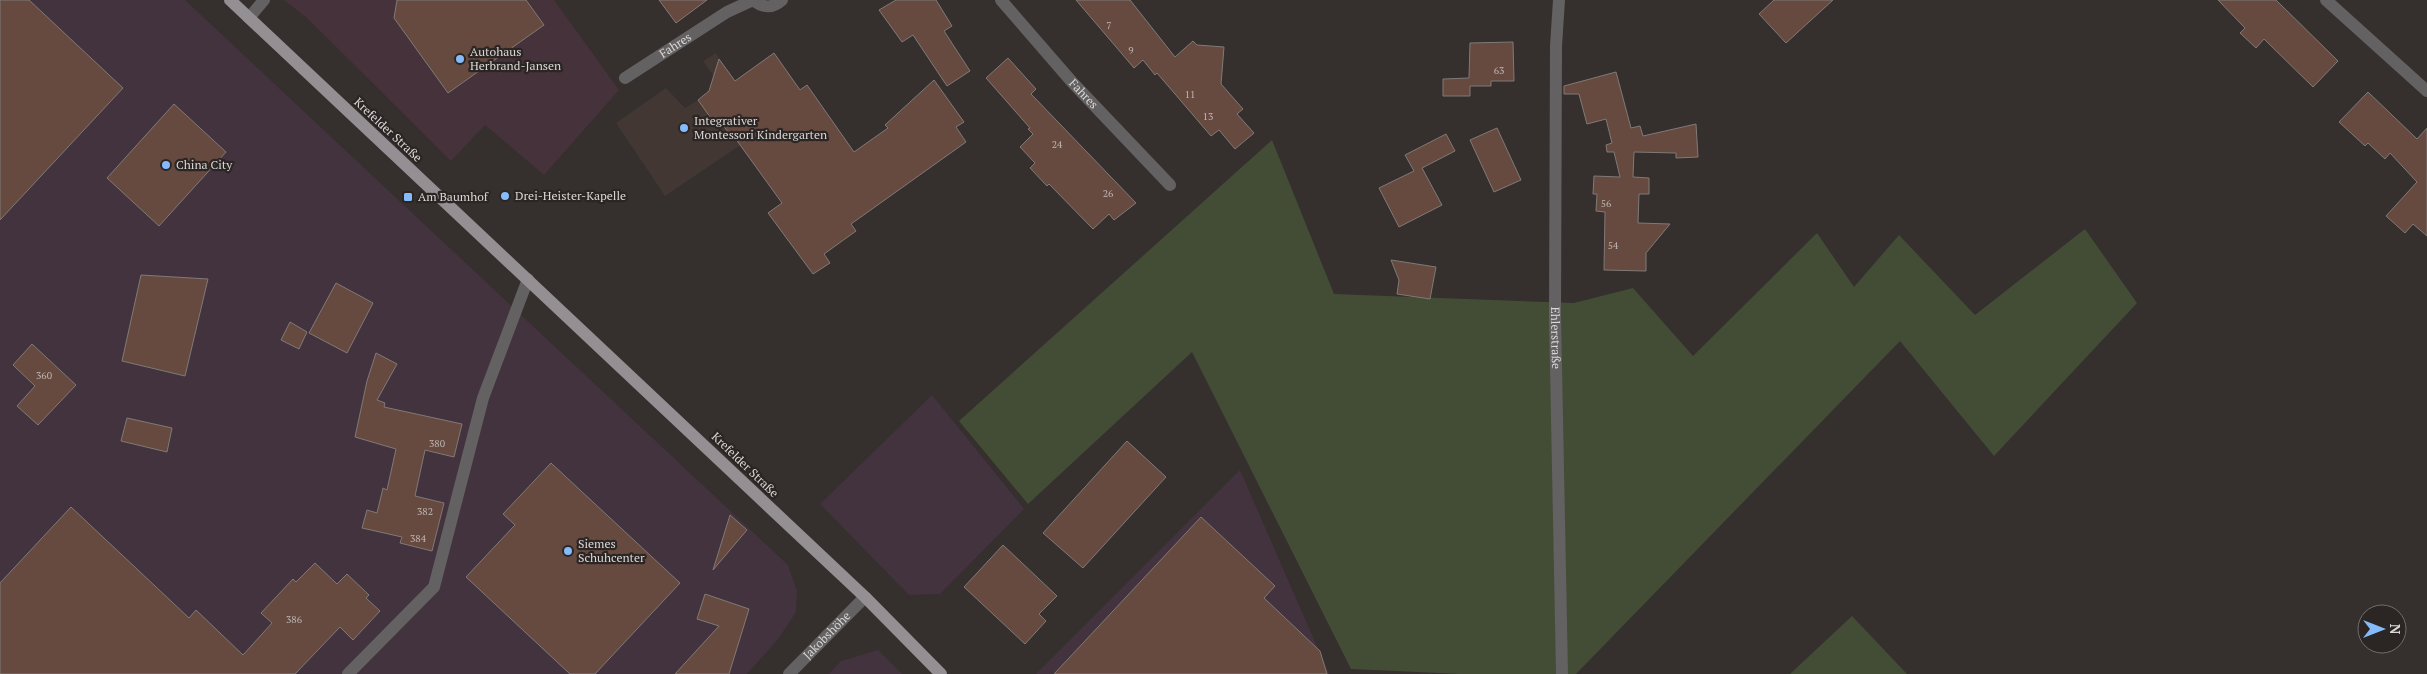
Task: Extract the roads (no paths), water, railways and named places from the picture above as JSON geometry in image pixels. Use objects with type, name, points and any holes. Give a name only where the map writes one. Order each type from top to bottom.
[{"type":"main road","name":"Krefelder Straße","points":[[230,0],[865,597],[941,674]]},
{"type":"street","points":[[249,18],[264,0]]},
{"type":"street","name":"Fahres","points":[[625,78],[727,12],[753,0],[763,7],[769,7],[782,0]]},
{"type":"street","name":"Fahres","points":[[1001,0],[1072,82],[1170,185]]},
{"type":"street","name":"Ehlerstraße","points":[[1559,0],[1556,46],[1556,315],[1562,674]]},
{"type":"street","points":[[2326,0],[2427,92]]},
{"type":"street","points":[[348,674],[434,587],[483,398],[528,279]]},
{"type":"street","name":"Jakobshöhe","points":[[789,674],[865,597]]},
{"type":"place","name":"Autohaus Herbrand-Jansen","points":[[460,59]]},
{"type":"place","name":"Integrativer Montessori Kindergarten","points":[[684,128]]},
{"type":"place","name":"China City","points":[[166,165]]},
{"type":"place","name":"Drei-Heister-Kapelle","points":[[505,196]]},
{"type":"place","name":"Am Baumhof","points":[[408,197]]},
{"type":"place","name":"Siemes Schuhcenter","points":[[568,551]]}]
